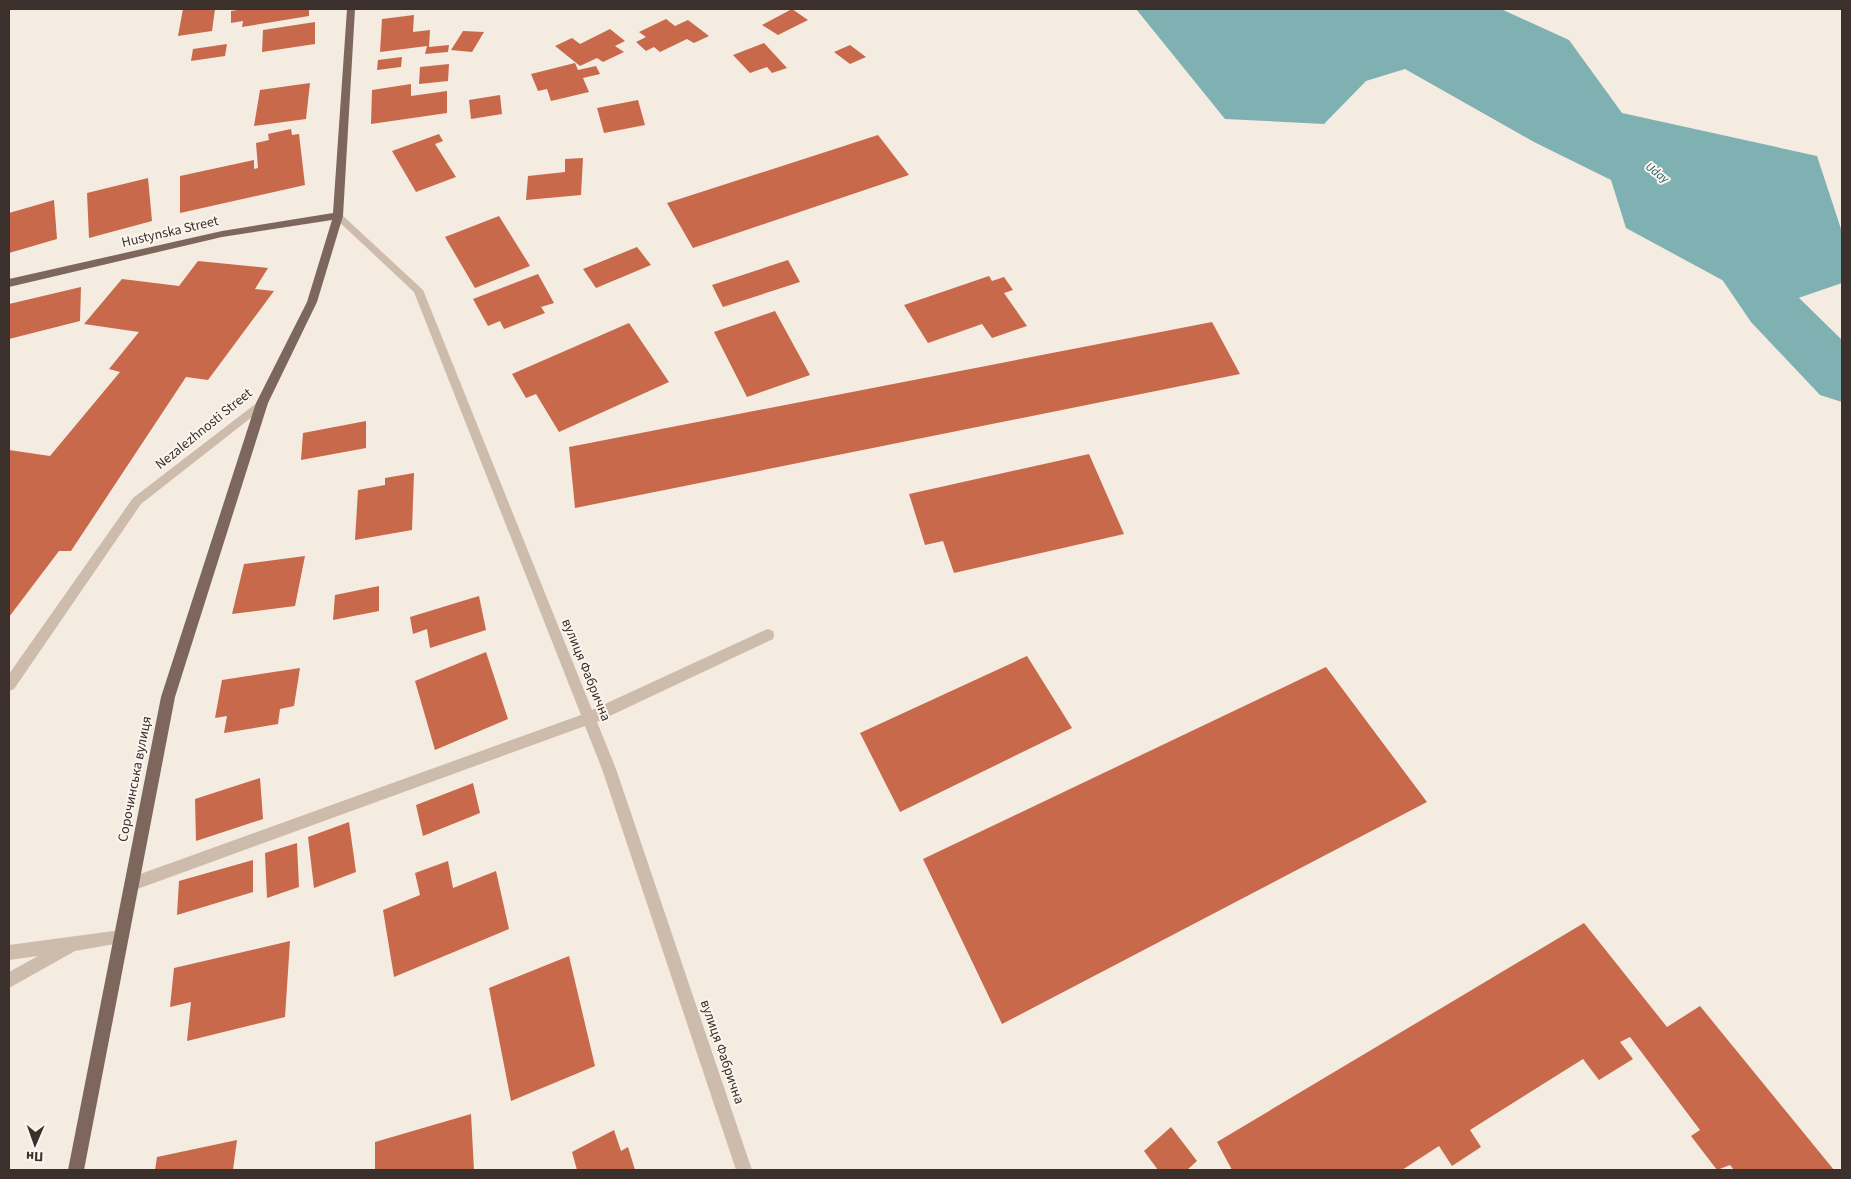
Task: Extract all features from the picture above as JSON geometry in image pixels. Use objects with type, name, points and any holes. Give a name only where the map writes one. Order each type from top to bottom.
[{"type":"main road","name":"Nezalezhnosti Street","points":[[262,403],[312,302],[338,216],[351,9]]},
{"type":"main road","name":"Hustynska Street","points":[[9,283],[222,234],[338,216]]},
{"type":"main road","name":"Сорочинська вулиця","points":[[76,1170],[168,697],[262,403]]},
{"type":"street","name":"вулиця Фабрична","points":[[338,216],[418,290],[609,769],[744,1170]]},
{"type":"street","name":"Nezalezhnosti Street","points":[[9,685],[138,501],[262,403]]},
{"type":"street","points":[[132,884],[588,719],[768,635]]},
{"type":"street","points":[[9,952],[121,937]]},
{"type":"street","points":[[9,980],[76,944]]},
{"type":"water","points":[[1136,9],[1501,9],[1569,40],[1622,113],[1817,156],[1842,232],[1842,283],[1772,307],[1626,228],[1611,180],[1534,142],[1405,69],[1366,81],[1324,124],[1225,119]]},
{"type":"building","points":[[183,9],[215,9],[212,31],[178,36]]},
{"type":"building","points":[[244,9],[309,9],[309,16],[242,27],[243,21],[231,23],[231,11]]},
{"type":"building","points":[[792,9],[808,20],[778,35],[762,25]]},
{"type":"building","points":[[414,15],[413,32],[430,30],[429,47],[449,45],[448,52],[425,54],[427,46],[380,52],[382,19]]},
{"type":"building","points":[[666,19],[675,26],[688,20],[709,36],[694,43],[687,39],[660,52],[654,47],[646,51],[636,42],[646,37],[639,32]]},
{"type":"building","points":[[315,22],[315,44],[262,52],[263,30]]},
{"type":"building","points":[[610,29],[625,41],[615,46],[624,52],[603,62],[597,58],[580,66],[555,46],[572,38],[580,44]]},
{"type":"building","points":[[463,31],[484,32],[472,52],[451,50]]},
{"type":"building","points":[[764,43],[787,68],[772,73],[767,67],[750,73],[733,55]]},
{"type":"building","points":[[227,44],[225,56],[191,61],[193,49]]},
{"type":"building","points":[[850,45],[866,57],[850,64],[834,52]]},
{"type":"building","points":[[402,57],[401,67],[377,70],[378,60]]},
{"type":"building","points":[[575,63],[578,70],[596,66],[600,74],[583,78],[589,92],[551,101],[547,89],[538,91],[531,74]]},
{"type":"building","points":[[449,64],[448,81],[419,84],[420,67]]},
{"type":"building","points":[[310,83],[306,119],[254,126],[260,90]]},
{"type":"building","points":[[411,84],[411,96],[447,91],[447,113],[371,124],[372,90]]},
{"type":"building","points":[[500,95],[502,114],[471,119],[469,100]]},
{"type":"building","points":[[638,100],[645,125],[604,133],[597,108]]},
{"type":"building","points":[[291,129],[292,135],[299,134],[305,185],[180,213],[180,176],[254,160],[254,169],[258,168],[256,143],[269,140],[268,134]]},
{"type":"building","points":[[439,134],[443,141],[435,144],[456,177],[416,192],[392,151]]},
{"type":"building","points":[[878,135],[909,175],[693,248],[667,203]]},
{"type":"building","points":[[583,158],[581,195],[526,200],[528,176],[565,172],[565,159]]},
{"type":"building","points":[[148,178],[152,221],[89,238],[87,193]]},
{"type":"building","points":[[54,200],[57,239],[9,253],[9,213]]},
{"type":"building","points":[[499,216],[530,266],[475,288],[445,237]]},
{"type":"building","points":[[637,247],[651,265],[596,288],[583,269]]},
{"type":"building","points":[[788,260],[800,282],[723,307],[712,285]]},
{"type":"building","points":[[198,261],[268,268],[255,289],[274,291],[208,380],[186,377],[71,551],[59,551],[9,617],[9,450],[50,456],[120,372],[109,369],[139,332],[84,324],[122,279],[179,286]]},
{"type":"building","points":[[538,274],[554,303],[541,307],[545,313],[504,329],[500,321],[488,326],[473,299]]},
{"type":"building","points":[[989,276],[992,281],[1004,277],[1013,290],[1004,293],[1027,326],[992,338],[982,324],[928,343],[904,305]]},
{"type":"building","points":[[81,287],[80,321],[9,339],[9,304]]},
{"type":"building","points":[[775,311],[810,375],[747,397],[714,332]]},
{"type":"building","points":[[1212,322],[1240,374],[575,508],[569,447]]},
{"type":"building","points":[[629,323],[669,382],[559,432],[536,394],[526,398],[512,374]]},
{"type":"building","points":[[366,421],[366,448],[301,460],[303,433]]},
{"type":"building","points":[[1089,454],[1124,534],[954,573],[943,541],[925,545],[909,494]]},
{"type":"building","points":[[414,473],[412,530],[355,540],[358,490],[385,485],[385,478]]},
{"type":"building","points":[[305,556],[295,606],[232,614],[244,564]]},
{"type":"building","points":[[379,586],[379,611],[333,620],[335,595]]},
{"type":"building","points":[[479,596],[486,630],[430,648],[427,629],[413,634],[410,617]]},
{"type":"building","points":[[486,652],[508,719],[435,750],[415,681]]},
{"type":"building","points":[[1027,656],[1072,728],[900,812],[860,733]]},
{"type":"building","points":[[1326,667],[1427,802],[1002,1024],[923,859]]},
{"type":"building","points":[[300,668],[294,706],[280,709],[278,724],[224,733],[227,716],[215,718],[222,680]]},
{"type":"building","points":[[260,778],[263,819],[196,841],[195,799]]},
{"type":"building","points":[[473,783],[480,813],[423,836],[416,805]]},
{"type":"building","points":[[349,822],[356,872],[314,888],[308,837]]},
{"type":"building","points":[[297,843],[299,887],[267,898],[265,853]]},
{"type":"building","points":[[253,860],[253,892],[177,915],[179,881]]},
{"type":"building","points":[[448,861],[453,888],[496,871],[509,929],[394,977],[383,910],[420,895],[415,873]]},
{"type":"building","points":[[1584,923],[1667,1027],[1700,1006],[1834,1170],[1734,1170],[1730,1165],[1717,1170],[1691,1136],[1700,1130],[1630,1037],[1620,1042],[1633,1059],[1599,1080],[1583,1059],[1470,1130],[1481,1147],[1452,1166],[1439,1146],[1402,1170],[1232,1170],[1217,1142]]},
{"type":"building","points":[[290,941],[285,1017],[187,1041],[191,1002],[170,1007],[174,968]]},
{"type":"building","points":[[569,956],[595,1066],[511,1101],[489,988]]},
{"type":"building","points":[[471,1114],[474,1170],[375,1170],[375,1142]]},
{"type":"building","points":[[1171,1127],[1197,1161],[1187,1170],[1158,1170],[1144,1151]]},
{"type":"building","points":[[614,1130],[621,1151],[628,1147],[635,1170],[577,1170],[572,1152]]},
{"type":"building","points":[[237,1140],[233,1170],[155,1170],[157,1157]]},
{"type":"waterway","name":"Uday","points":[[1716,227],[1772,307],[1842,378]]}]
